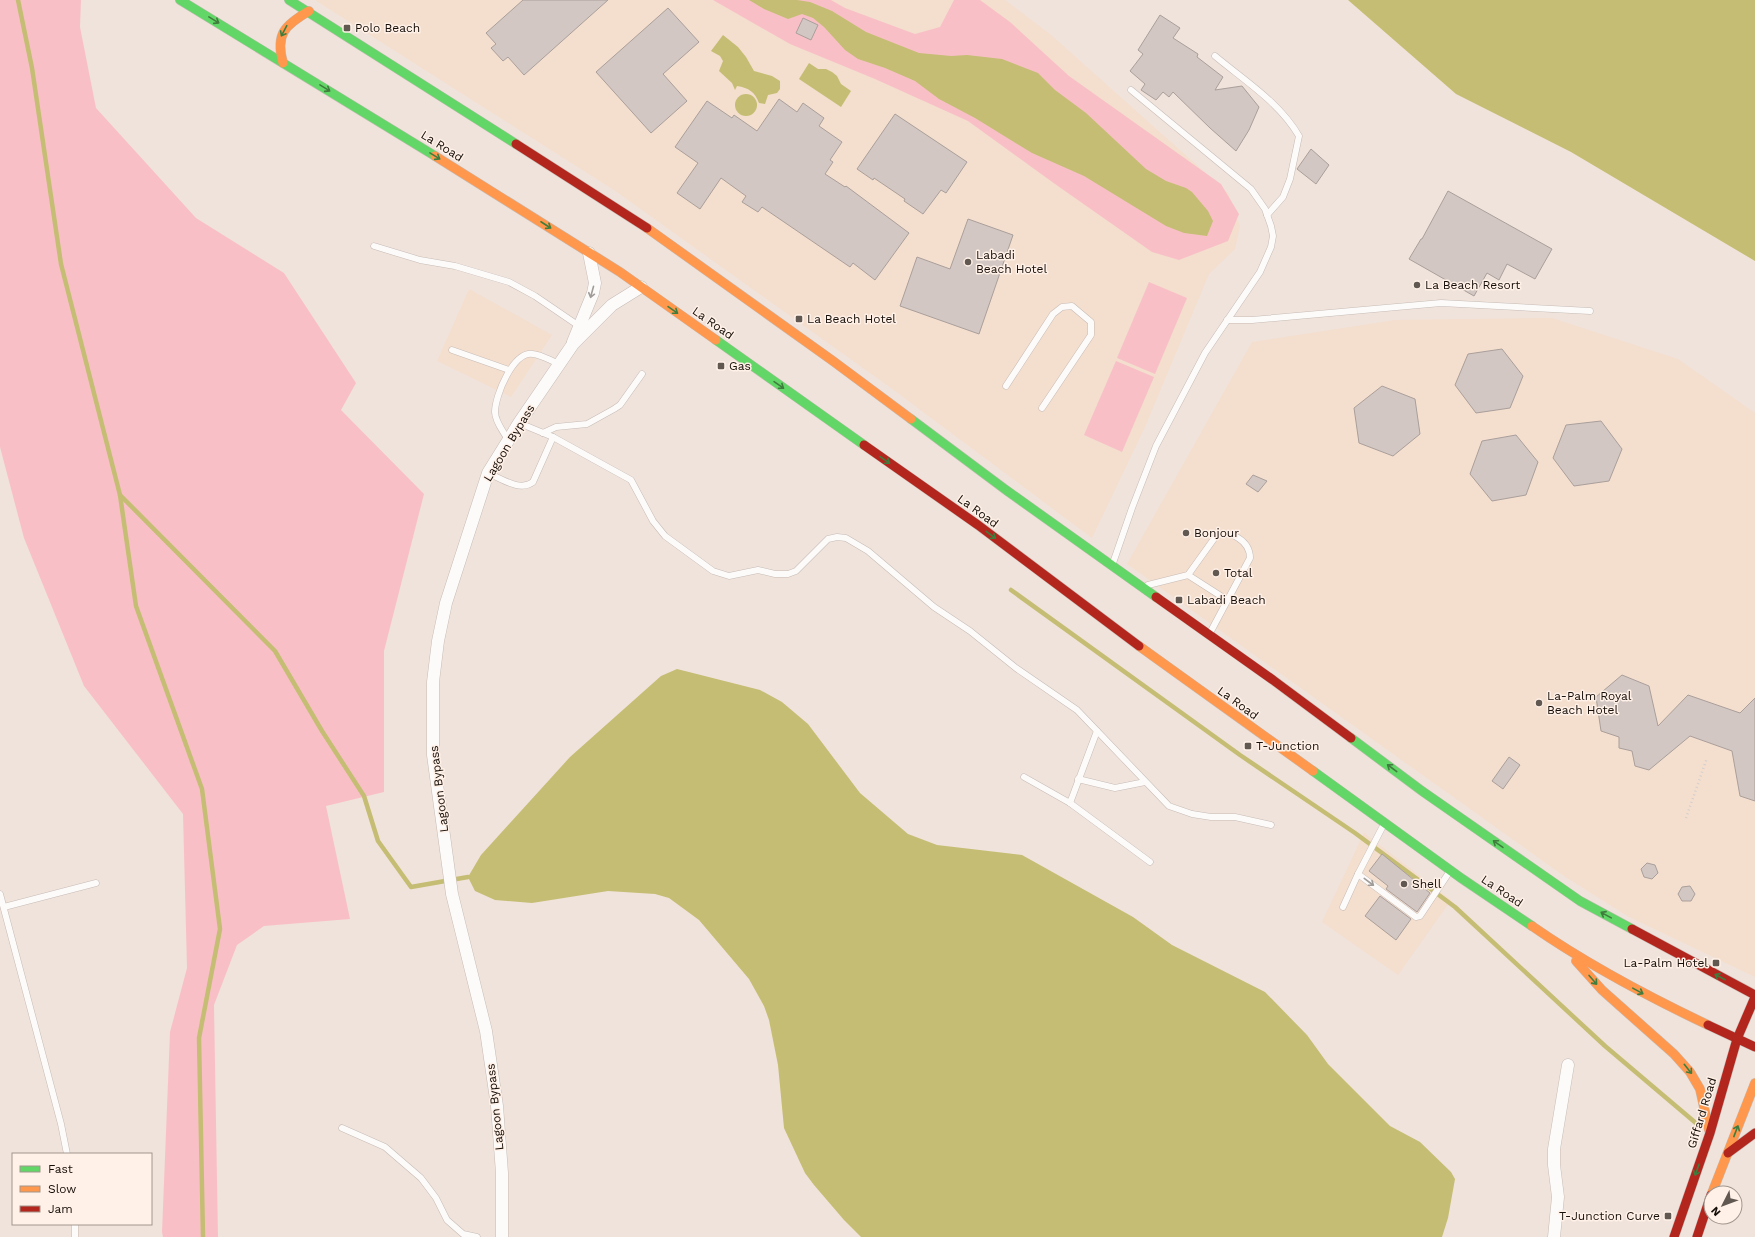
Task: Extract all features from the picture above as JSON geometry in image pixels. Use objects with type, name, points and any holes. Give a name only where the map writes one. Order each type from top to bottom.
[{"type":"main road","name":"La Road","points":[[180,0],[514,204],[641,287],[978,525],[1173,670],[1450,870],[1568,951],[1657,1001],[1755,1047]]},
{"type":"main road","points":[[289,0],[634,219],[826,357],[1006,490],[1210,634],[1422,791],[1580,901],[1755,996]]},
{"type":"main road","points":[[283,62],[279,50],[279,41],[283,32],[293,20],[309,12]]},
{"type":"main road","points":[[1568,951],[1602,990],[1674,1054],[1690,1072],[1700,1088],[1710,1133]]},
{"type":"main road","name":"Giffard Road","points":[[1674,1237],[1710,1133],[1737,1039],[1755,996]]},
{"type":"main road","points":[[1715,1185],[1755,1083]]},
{"type":"main road","points":[[1728,1153],[1755,1133]]},
{"type":"main road","points":[[1697,1237],[1703,1219]]},
{"type":"street","name":"Lagoon Bypass","points":[[573,344],[593,293],[594,283],[590,254]]},
{"type":"street","name":"Lagoon Bypass","points":[[502,1237],[502,1173],[497,1106],[486,1031],[452,894],[433,755],[434,682],[438,641],[446,603],[488,473],[519,423],[573,344],[599,316],[612,305],[641,287]]},
{"type":"street","points":[[1554,1237],[1558,1197],[1554,1164],[1554,1149],[1568,1065]]},
{"type":"lane","points":[[1215,56],[1273,103],[1290,120],[1299,136],[1290,179],[1283,197],[1267,215]]},
{"type":"lane","points":[[1112,564],[1156,446],[1205,353],[1260,272],[1271,247],[1273,236],[1267,215],[1260,199],[1251,189],[1131,90]]},
{"type":"lane","points":[[374,246],[420,260],[455,266],[509,282],[535,296],[579,326]]},
{"type":"lane","points":[[1227,320],[1252,320],[1441,303],[1590,311]]},
{"type":"lane","points":[[1006,386],[1053,314],[1062,307],[1072,306],[1091,322],[1091,335],[1042,408]]},
{"type":"lane","points":[[452,350],[509,370]]},
{"type":"lane","points":[[508,440],[495,413],[498,397],[509,370],[522,357],[532,354],[560,364]]},
{"type":"lane","points":[[544,433],[556,427],[588,424],[614,409],[620,405],[642,374]]},
{"type":"lane","points":[[519,423],[553,437],[631,480],[653,521],[665,536],[714,571],[729,576],[758,570],[775,574],[788,574],[796,571],[828,540],[837,537],[846,538],[868,551],[934,607],[970,631],[1016,668],[1077,710],[1169,806],[1192,814],[1211,817],[1235,817],[1271,825]]},
{"type":"lane","points":[[488,473],[519,486],[527,486],[534,482],[553,437]]},
{"type":"lane","points":[[1143,587],[1188,575],[1216,536],[1223,533],[1229,534],[1245,543],[1250,550],[1250,558],[1210,634]]},
{"type":"lane","points":[[1188,575],[1227,600]]},
{"type":"lane","points":[[1070,803],[1097,731]]},
{"type":"lane","points":[[1024,777],[1070,803],[1150,862]]},
{"type":"lane","points":[[1078,779],[1115,788],[1146,782]]},
{"type":"lane","points":[[1342,908],[1385,823]]},
{"type":"lane","points":[[1358,874],[1417,918],[1420,916],[1450,870]]},
{"type":"lane","points":[[4,907],[96,883]]},
{"type":"lane","points":[[0,894],[61,1124],[67,1153]]},
{"type":"lane","points":[[342,1128],[385,1147],[421,1178],[436,1198],[447,1220],[463,1234],[477,1237]]},
{"type":"lane","points":[[75,1225],[75,1237]]},
{"type":"path","points":[[1686,818],[1707,758]]},
{"type":"shaded area","points":[[0,0],[81,0],[80,27],[96,108],[196,218],[284,273],[356,383],[341,410],[424,494],[384,651],[384,792],[326,806],[350,919],[264,926],[237,945],[214,1005],[218,1237],[163,1237],[162,1232],[170,1032],[187,968],[183,814],[84,686],[24,538],[0,447]]},
{"type":"shaded area","name":"Labadi Beach Hotel","points":[[315,0],[1005,0],[1050,34],[1228,193],[1240,226],[1235,249],[1209,274],[1145,427],[1092,538],[891,388],[614,190]]},
{"type":"shaded area","points":[[713,0],[831,0],[845,8],[915,34],[940,27],[954,0],[980,0],[1010,22],[1069,76],[1221,184],[1239,214],[1228,241],[1179,260],[1152,252],[968,121],[875,79],[790,44]]},
{"type":"shaded area","points":[[749,0],[797,0],[810,2],[832,11],[866,32],[919,53],[951,56],[967,55],[1002,59],[1038,73],[1055,90],[1086,113],[1146,169],[1166,181],[1186,188],[1192,192],[1208,211],[1213,221],[1207,236],[1184,233],[1166,226],[1084,176],[1032,153],[975,118],[939,99],[915,81],[885,68],[858,59],[845,50],[824,27],[813,18],[802,14],[788,19],[764,9]]},
{"type":"shaded area","points":[[1348,0],[1755,0],[1755,261],[1571,152],[1456,94]]},
{"type":"shaded area","points":[[723,35],[738,47],[754,71],[772,76],[780,81],[780,89],[777,93],[768,95],[765,104],[759,103],[756,96],[748,89],[737,86],[735,90],[732,83],[719,71],[723,61],[720,56],[711,51]]},
{"type":"shaded area","points":[[809,63],[818,69],[826,69],[832,72],[837,76],[841,84],[851,91],[841,107],[799,79]]},
{"type":"shaded area","points":[[746,94],[754,97],[757,105],[754,113],[746,116],[738,113],[735,105],[738,97]]},
{"type":"shaded area","points":[[1149,282],[1187,298],[1155,374],[1117,358]]},
{"type":"shaded area","points":[[469,289],[552,335],[511,397],[437,361]]},
{"type":"shaded area","name":"La-Palm Royal Beach Hotel","points":[[1552,318],[1678,359],[1755,413],[1755,977],[1629,917],[1564,876],[1127,564],[1252,342],[1395,320]]},
{"type":"shaded area","points":[[1116,361],[1154,377],[1122,452],[1084,435]]},
{"type":"shaded area","points":[[677,669],[760,690],[782,702],[808,724],[860,793],[908,834],[937,845],[1022,855],[1133,917],[1172,945],[1265,992],[1307,1035],[1328,1064],[1390,1126],[1420,1142],[1451,1172],[1455,1179],[1448,1218],[1442,1237],[861,1237],[844,1220],[805,1173],[784,1128],[778,1065],[769,1020],[764,1006],[749,979],[699,920],[669,898],[655,894],[608,891],[532,903],[495,900],[475,891],[468,877],[481,855],[570,757],[661,676]]},
{"type":"shaded area","points":[[1364,833],[1451,900],[1398,975],[1322,922]]},
{"type":"building","points":[[523,0],[608,0],[524,75],[508,57],[503,61],[491,48],[496,44],[486,33]]},
{"type":"building","points":[[668,8],[699,42],[663,74],[687,101],[651,133],[596,72]]},
{"type":"building","points":[[1160,15],[1180,28],[1173,38],[1198,54],[1197,57],[1223,77],[1215,90],[1242,86],[1259,107],[1249,130],[1236,151],[1173,92],[1169,97],[1163,92],[1156,100],[1141,90],[1145,84],[1130,71],[1143,54],[1138,50]]},
{"type":"building","points":[[803,18],[818,25],[811,40],[796,33]]},
{"type":"building","points":[[779,99],[797,112],[803,103],[824,118],[819,126],[842,142],[830,160],[833,162],[825,174],[845,187],[846,186],[909,233],[875,280],[853,263],[850,267],[762,207],[758,212],[742,202],[746,196],[721,178],[700,209],[677,193],[698,163],[675,147],[707,101],[732,118],[734,115],[757,131]]},
{"type":"building","points":[[895,114],[967,162],[946,193],[941,190],[923,214],[904,201],[905,199],[874,178],[873,180],[857,169]]},
{"type":"building","points":[[1311,149],[1329,165],[1316,184],[1297,169]]},
{"type":"building","points":[[1448,191],[1552,249],[1535,279],[1507,264],[1499,280],[1487,273],[1474,296],[1409,259],[1422,239]]},
{"type":"building","points":[[968,219],[1013,235],[979,334],[900,306],[917,257],[950,269]]},
{"type":"building","points":[[1502,349],[1523,376],[1510,408],[1476,413],[1455,385],[1468,354]]},
{"type":"building","points":[[1382,386],[1415,399],[1420,434],[1393,456],[1359,443],[1354,408]]},
{"type":"building","points":[[1601,421],[1622,449],[1609,481],[1574,486],[1553,458],[1566,425]]},
{"type":"building","points":[[1516,435],[1538,462],[1526,495],[1492,501],[1470,474],[1482,441]]},
{"type":"building","points":[[1253,475],[1267,481],[1258,492],[1246,484]]},
{"type":"building","points":[[1622,675],[1649,686],[1658,726],[1688,695],[1740,713],[1755,698],[1755,801],[1740,796],[1732,751],[1690,736],[1649,770],[1635,766],[1632,751],[1619,748],[1619,737],[1601,731],[1596,697]]},
{"type":"building","points":[[1509,757],[1520,765],[1503,789],[1492,781]]},
{"type":"building","points":[[1382,854],[1430,893],[1417,912],[1386,889],[1388,886],[1369,871]]},
{"type":"building","points":[[1647,863],[1655,865],[1658,873],[1652,879],[1644,877],[1641,869]]},
{"type":"building","points":[[1690,886],[1695,894],[1691,901],[1682,901],[1678,894],[1682,887]]},
{"type":"building","points":[[1380,896],[1411,919],[1396,940],[1365,916]]},
{"type":"waterway","points":[[18,0],[32,68],[61,264],[120,495],[275,651],[322,731],[364,796],[378,841],[411,887],[468,877]]},
{"type":"waterway","points":[[120,495],[136,606],[202,789],[220,929],[199,1038],[203,1237]]},
{"type":"waterway","points":[[1011,590],[1240,755],[1355,833],[1455,907],[1605,1046],[1697,1124]]},
{"type":"traffic: fast","points":[[180,0],[435,156]]},
{"type":"traffic: fast","points":[[289,0],[516,144]]},
{"type":"traffic: fast","points":[[716,340],[864,445]]},
{"type":"traffic: fast","points":[[911,419],[1006,490],[1156,597]]},
{"type":"traffic: fast","points":[[1351,738],[1422,791],[1580,901],[1632,929]]},
{"type":"traffic: fast","points":[[1313,771],[1461,878],[1532,926]]},
{"type":"traffic: slow","points":[[283,63],[280,45],[281,37],[288,26],[309,11]]},
{"type":"traffic: slow","points":[[435,156],[620,272],[716,340]]},
{"type":"traffic: slow","points":[[647,228],[833,361],[911,419]]},
{"type":"traffic: slow","points":[[1139,646],[1313,771]]},
{"type":"traffic: slow","points":[[1532,926],[1575,954],[1618,979],[1708,1025]]},
{"type":"traffic: slow","points":[[1576,961],[1602,990],[1674,1054],[1690,1072],[1700,1089],[1709,1130]]},
{"type":"traffic: slow","points":[[1715,1185],[1755,1083]]},
{"type":"traffic: jam","points":[[516,144],[647,228]]},
{"type":"traffic: jam","points":[[864,445],[978,525],[1139,646]]},
{"type":"traffic: jam","points":[[1156,597],[1273,680],[1351,738]]},
{"type":"traffic: jam","points":[[1632,929],[1755,995]]},
{"type":"traffic: jam","points":[[1674,1237],[1710,1133],[1737,1039],[1755,997]]},
{"type":"traffic: jam","points":[[1708,1025],[1755,1047]]},
{"type":"traffic: jam","points":[[1728,1153],[1755,1133]]},
{"type":"traffic: jam","points":[[1697,1237],[1703,1219]]},
{"type":"place","name":"Polo Beach","points":[[347,28]]},
{"type":"place","name":"Labadi Beach Hotel","points":[[968,262]]},
{"type":"place","name":"La Beach Resort","points":[[1417,285]]},
{"type":"place","name":"La Beach Hotel","points":[[799,319]]},
{"type":"place","name":"Gas","points":[[721,366]]},
{"type":"place","name":"Bonjour","points":[[1186,533]]},
{"type":"place","name":"Total","points":[[1216,573]]},
{"type":"place","name":"Labadi Beach","points":[[1179,600]]},
{"type":"place","name":"La-Palm Royal Beach Hotel","points":[[1539,703]]},
{"type":"place","name":"T-Junction","points":[[1248,746]]},
{"type":"place","name":"Shell","points":[[1404,884]]},
{"type":"place","name":"La-Palm Hotel","points":[[1716,963]]},
{"type":"place","name":"T-Junction Curve","points":[[1668,1216]]}]
